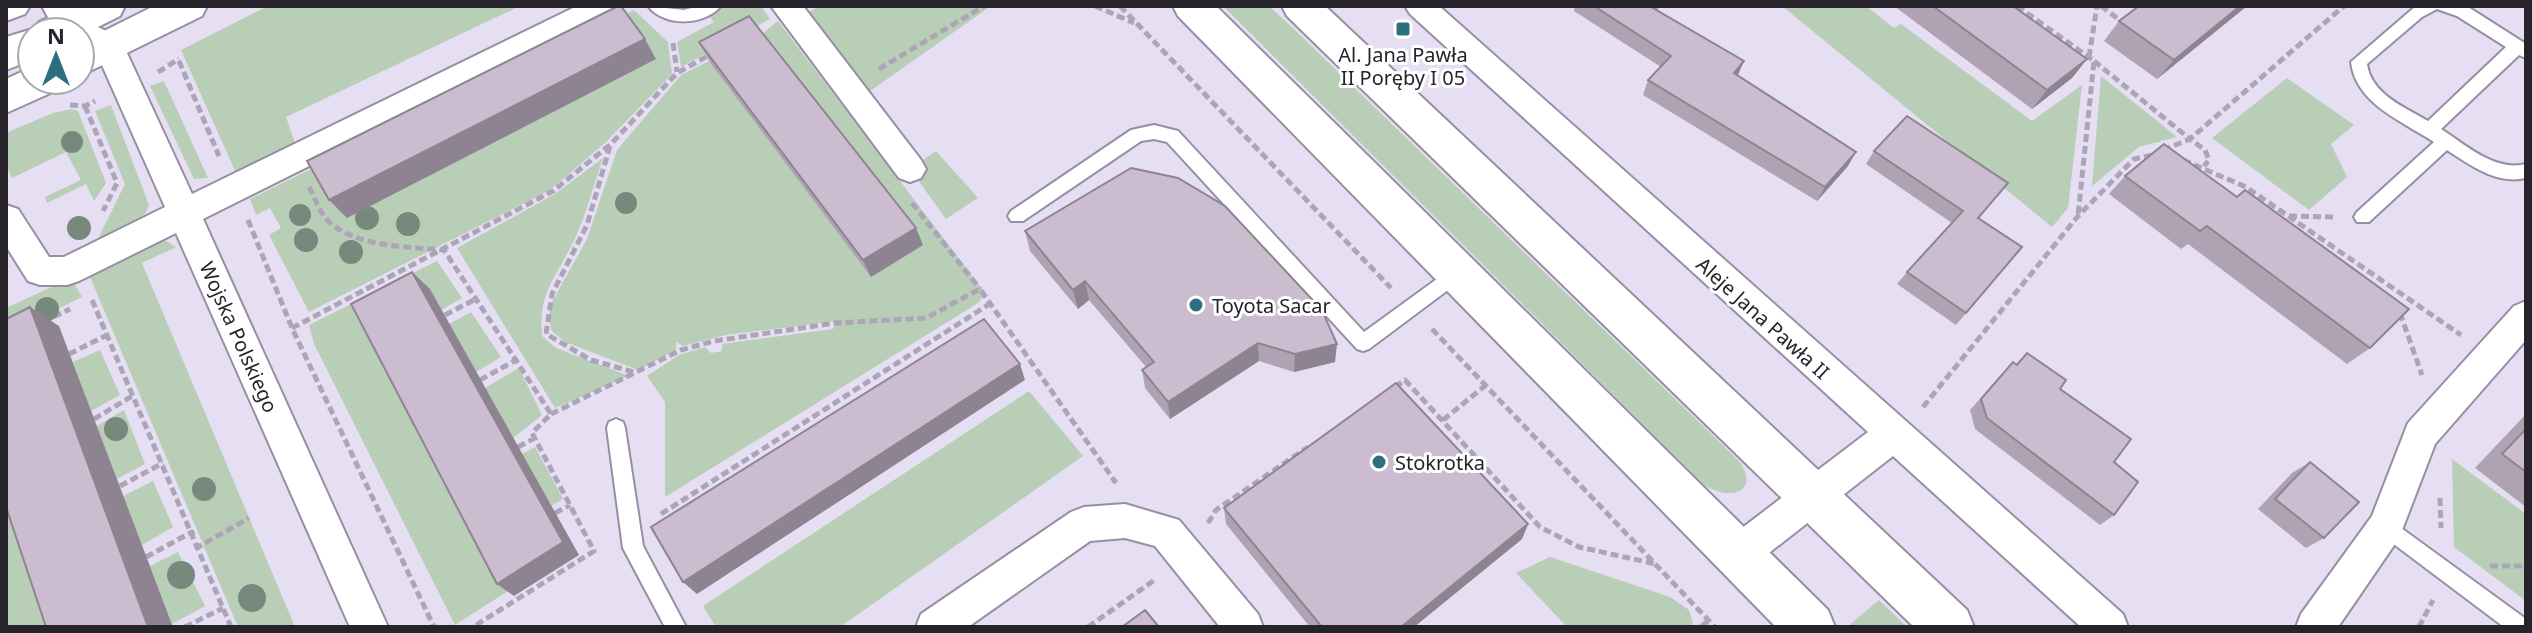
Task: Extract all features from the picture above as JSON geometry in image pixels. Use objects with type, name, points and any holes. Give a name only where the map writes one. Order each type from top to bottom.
[{"type":"main road","points":[[75,16],[106,6]]},
{"type":"main road","points":[[96,53],[188,6]]},
{"type":"main road","points":[[1192,6],[1810,627]]},
{"type":"main road","points":[[1301,6],[1949,627]]},
{"type":"street","points":[[6,10],[15,6]]},
{"type":"street","points":[[6,219],[40,271],[67,271],[604,6]]},
{"type":"street","points":[[786,6],[910,169]]},
{"type":"street","name":"Aleje Jana Pawła II","points":[[1420,6],[1892,435],[2109,627]]},
{"type":"street","name":"Wojska Polskiego","points":[[96,56],[183,213],[369,627]]},
{"type":"street","points":[[2315,627],[2386,526],[2421,434],[2526,316]]},
{"type":"street","points":[[1738,554],[1892,435]]},
{"type":"street","points":[[935,627],[1084,524],[1125,521],[1166,532],[1244,627]]},
{"type":"lane","points":[[656,6],[674,17],[692,17],[713,6]]},
{"type":"lane","points":[[2431,6],[2416,13],[2359,62],[2361,77],[2376,97],[2486,166],[2514,174],[2526,171]]},
{"type":"lane","points":[[2429,130],[2522,49],[2462,11],[2443,6]]},
{"type":"lane","points":[[1017,216],[1137,135],[1154,132],[1172,136],[1363,343],[1458,273]]},
{"type":"lane","points":[[2363,217],[2446,141]]},
{"type":"lane","points":[[616,428],[633,548],[676,627]]},
{"type":"lane","points":[[2386,526],[2520,627]]},
{"type":"path","points":[[848,87],[984,6]]},
{"type":"path","points":[[1095,6],[1138,25],[1120,6]]},
{"type":"path","points":[[2017,6],[2092,59],[2205,150],[2209,160],[2204,166]]},
{"type":"path","points":[[2078,216],[2099,6],[2125,24]]},
{"type":"path","points":[[1892,435],[1915,417],[2078,216],[2134,159],[2190,139],[2344,6]]},
{"type":"path","points":[[292,328],[553,191],[611,144],[677,73],[726,46]]},
{"type":"path","points":[[179,61],[292,328],[434,627]]},
{"type":"path","points":[[85,106],[117,183],[77,266],[231,627]]},
{"type":"path","points":[[611,144],[583,235],[553,287],[544,311],[546,334],[591,360],[638,374]]},
{"type":"path","points":[[2151,155],[2164,157]]},
{"type":"path","points":[[2176,159],[2204,166],[2246,187],[2491,355]]},
{"type":"path","points":[[307,184],[328,221],[360,237],[403,248],[444,250]]},
{"type":"path","points":[[2288,216],[2363,217]]},
{"type":"path","points":[[444,250],[551,414]]},
{"type":"path","points":[[473,627],[594,551],[532,433],[551,414],[638,374],[681,350],[714,341],[835,323],[926,318],[980,289],[988,305],[1115,478],[1125,521]]},
{"type":"path","points":[[35,326],[92,299]]},
{"type":"path","points":[[445,315],[476,299]]},
{"type":"path","points":[[654,519],[988,305]]},
{"type":"path","points":[[69,354],[107,335]]},
{"type":"path","points":[[480,380],[516,360]]},
{"type":"path","points":[[1393,389],[1405,380],[1540,527],[1579,547],[1656,564]]},
{"type":"path","points":[[1443,420],[1486,385]]},
{"type":"path","points":[[94,419],[134,395]]},
{"type":"path","points":[[518,447],[535,438]]},
{"type":"path","points":[[1088,627],[1186,557],[1216,510],[1317,441]]},
{"type":"path","points":[[120,486],[163,463]]},
{"type":"path","points":[[555,513],[570,505]]},
{"type":"path","points":[[198,547],[249,518]]},
{"type":"path","points":[[146,557],[192,532]]},
{"type":"path","points":[[185,627],[223,608]]},
{"type":"path","points":[[1701,627],[1709,620]]},
{"type":"green space","points":[[268,6],[520,6],[286,117],[295,143],[236,173],[181,50]]},
{"type":"green space","points":[[701,6],[761,6],[770,19],[681,67],[677,42],[714,22]]},
{"type":"green space","points":[[820,6],[991,6],[863,96],[803,15]]},
{"type":"green space","points":[[1223,6],[1269,6],[1294,29],[1738,460],[1747,480],[1744,487],[1731,493],[1712,489],[1702,483]]},
{"type":"green space","points":[[1782,6],[1866,6],[1894,28],[1901,24],[2032,121],[2082,85],[2068,208],[2052,227]]},
{"type":"green space","points":[[634,10],[668,42],[672,74],[605,143],[550,190],[309,312],[269,235],[281,228],[270,208],[256,215],[250,199]]},
{"type":"green space","points":[[778,21],[986,294],[978,303],[665,497],[665,402],[647,376],[679,355],[705,347],[711,353],[722,351],[722,344],[833,329],[835,321],[726,335],[683,346],[676,342],[676,350],[638,370],[565,342],[551,330],[549,307],[587,239],[617,150],[681,75],[759,36]]},
{"type":"green space","points":[[2101,76],[2177,137],[2139,147],[2092,186]]},
{"type":"green space","points":[[2287,78],[2354,125],[2331,144],[2347,177],[2309,210],[2212,138]]},
{"type":"green space","points":[[164,81],[208,178],[194,179],[150,86]]},
{"type":"green space","points":[[111,105],[149,205],[142,220],[97,241],[125,184],[95,111]]},
{"type":"green space","points":[[72,109],[78,111],[106,183],[94,201],[86,184],[47,203],[45,197],[81,180],[66,152],[12,178],[6,165],[6,133],[53,113]]},
{"type":"green space","points":[[936,151],[978,198],[946,219],[910,169]]},
{"type":"green space","points":[[603,158],[580,227],[546,294],[542,336],[556,348],[629,376],[555,408],[457,248],[555,194]]},
{"type":"green space","points":[[149,240],[166,241],[176,247],[142,263],[295,627],[238,627],[87,270]]},
{"type":"green space","points":[[437,261],[462,298],[441,310],[511,589],[455,625],[314,344],[309,325]]},
{"type":"green space","points":[[71,278],[82,297],[6,334],[6,308]]},
{"type":"green space","points":[[471,312],[501,357],[476,372],[449,324]]},
{"type":"green space","points":[[100,350],[120,395],[91,411],[73,362]]},
{"type":"green space","points":[[519,368],[542,415],[513,438],[485,388]]},
{"type":"green space","points":[[1029,391],[1083,456],[840,627],[716,627],[703,606]]},
{"type":"green space","points":[[124,410],[145,464],[117,479],[97,426]]},
{"type":"green space","points":[[6,443],[67,627],[6,627]]},
{"type":"green space","points":[[535,447],[563,499],[551,506],[522,454]]},
{"type":"green space","points":[[2452,459],[2526,514],[2526,601],[2454,547]]},
{"type":"green space","points":[[153,481],[173,527],[142,545],[123,496]]},
{"type":"green space","points":[[178,552],[205,606],[172,624],[150,566]]},
{"type":"green space","points":[[1550,557],[1670,597],[1689,610],[1693,624],[1689,627],[1567,627],[1516,573]]},
{"type":"green space","points":[[1879,600],[1907,627],[1847,627]]},
{"type":"building","points":[[618,6],[645,39],[329,200],[307,161]]},
{"type":"building","points":[[1594,6],[1655,6],[1653,8],[1744,61],[1734,73],[1856,152],[1825,187],[1648,80],[1671,56]]},
{"type":"building","points":[[1933,6],[2013,6],[2087,59],[2047,90]]},
{"type":"building","points":[[2139,6],[2240,6],[2174,60],[2119,21]]},
{"type":"building","points":[[749,16],[916,228],[863,260],[699,42]]},
{"type":"building","points":[[1907,116],[2008,183],[1978,218],[2022,247],[1966,313],[1907,272],[1963,211],[1874,151]]},
{"type":"building","points":[[2164,144],[2237,197],[2245,190],[2409,309],[2370,348],[2207,226],[2200,231],[2125,176]]},
{"type":"building","name":"Toyota Sacar","points":[[1131,168],[1178,178],[1225,206],[1322,310],[1337,344],[1295,354],[1258,343],[1168,402],[1142,370],[1154,362],[1085,281],[1073,290],[1025,231]]},
{"type":"building","points":[[412,272],[563,542],[497,584],[351,304]]},
{"type":"building","points":[[30,307],[148,627],[46,627],[6,507],[6,319]]},
{"type":"building","points":[[984,319],[1020,364],[683,582],[651,527]]},
{"type":"building","points":[[2027,353],[2066,380],[2060,389],[2131,439],[2114,462],[2138,482],[2114,515],[1987,418],[1981,399],[2013,362],[2017,365]]},
{"type":"building","name":"Stokrotka","points":[[1396,383],[1528,524],[1401,627],[1322,627],[1224,508]]},
{"type":"building","points":[[2526,429],[2526,472],[2502,454]]},
{"type":"building","points":[[2310,462],[2359,502],[2324,538],[2275,499]]},
{"type":"building","points":[[1145,610],[1159,627],[1122,627]]},
{"type":"place","name":"Al. Jana Pawła II Poręby I 05","points":[[1403,29]]},
{"type":"place","name":"Toyota Sacar","points":[[1196,305]]},
{"type":"place","name":"Stokrotka","points":[[1379,462]]}]
